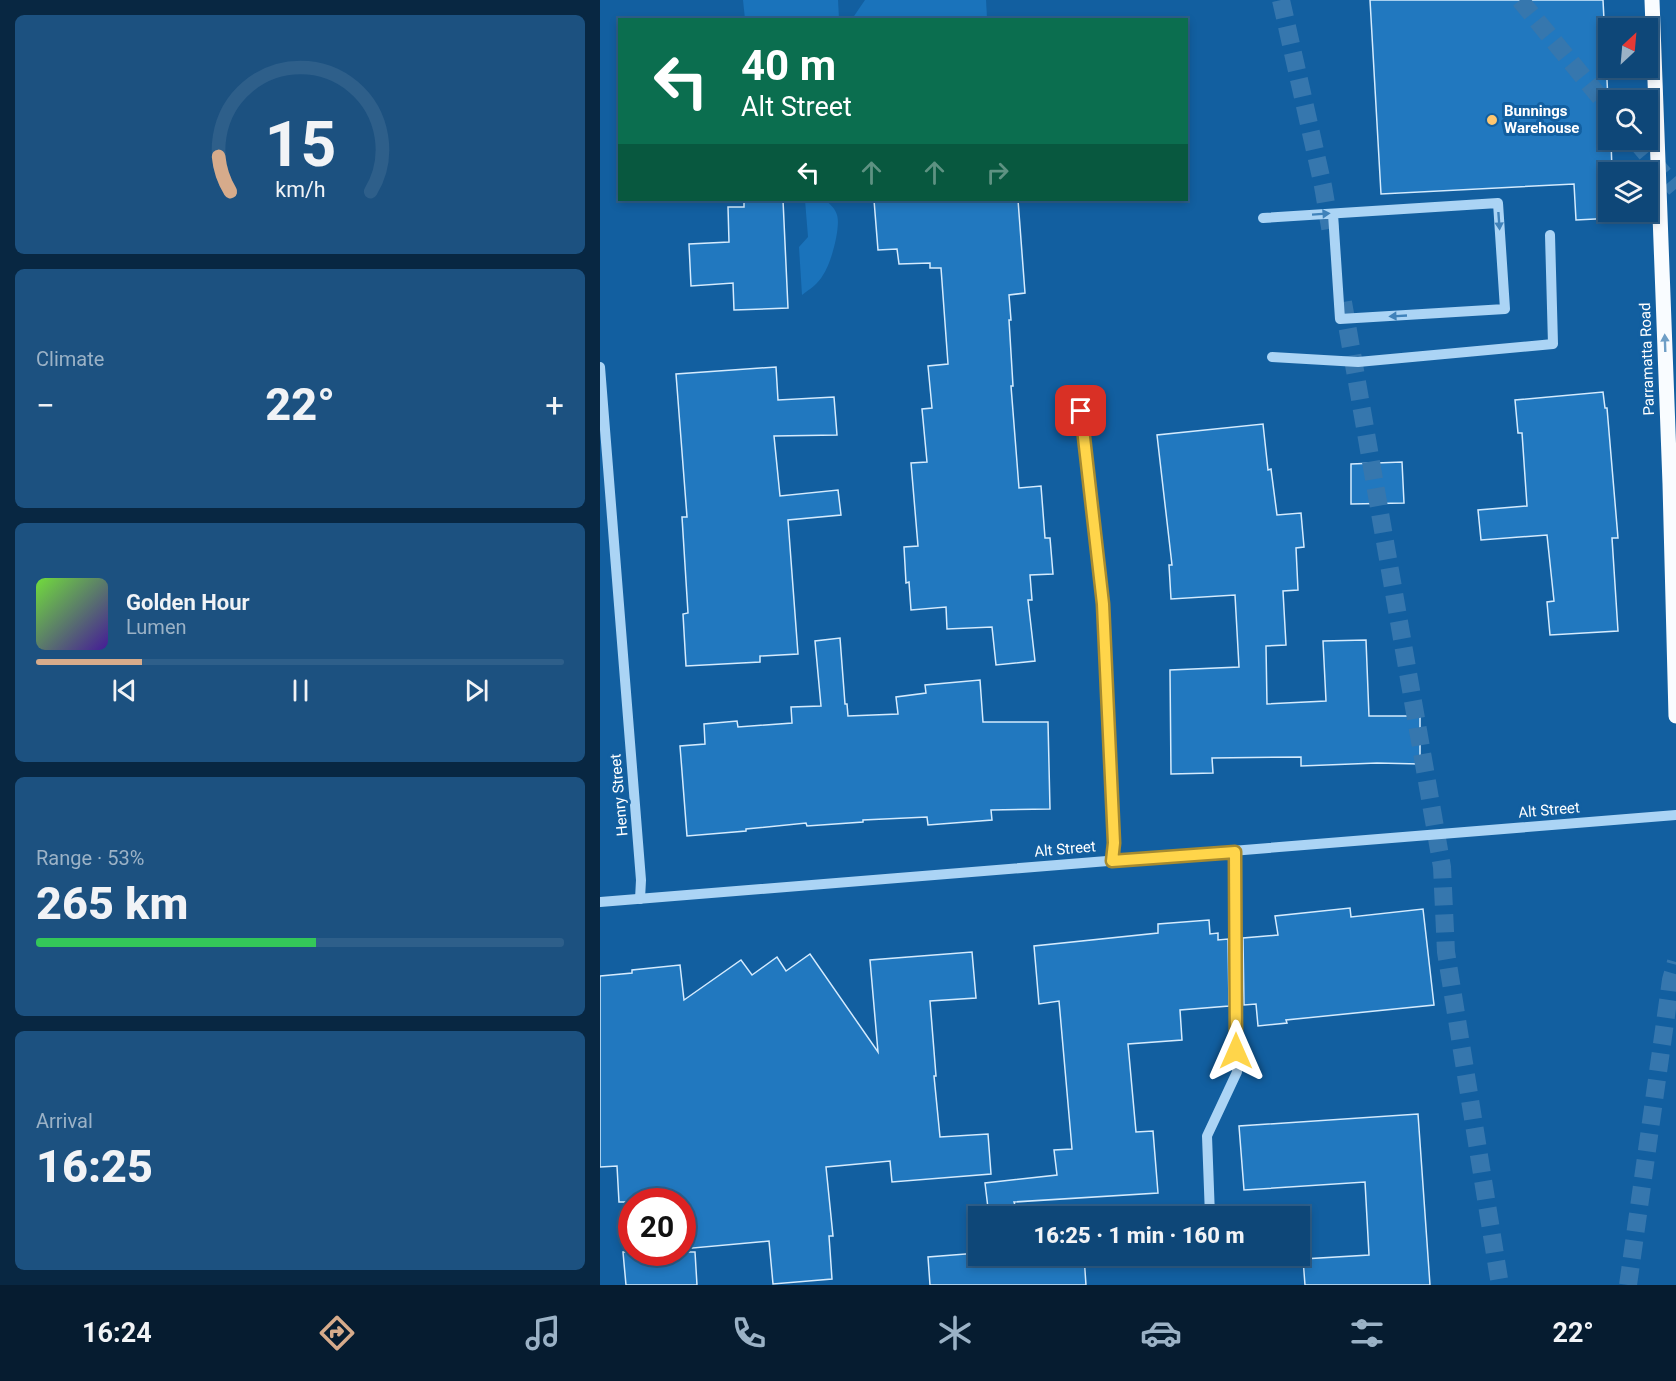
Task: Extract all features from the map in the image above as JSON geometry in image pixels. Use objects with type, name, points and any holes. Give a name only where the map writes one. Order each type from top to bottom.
[{"type":"main road","name":"Parramatta Road","points":[[1652,0],[1676,716]]},
{"type":"street","points":[[1263,218],[1333,213],[1498,203],[1505,309],[1340,319],[1333,213]]},
{"type":"street","points":[[1272,357],[1358,362],[1553,344],[1550,235]]},
{"type":"street","name":"Henry Street","points":[[600,367],[640,868],[640,898]]},
{"type":"street","points":[[1081,411],[1103,604],[1114,843],[1112,861]]},
{"type":"street","name":"Alt Street","points":[[600,902],[1676,815]]},
{"type":"street","points":[[1210,1206],[1207,1136],[1237,1072],[1235,852]]},
{"type":"shaded area","points":[[743,0],[838,0],[839,18],[745,18]]},
{"type":"shaded area","points":[[865,0],[986,0],[987,18],[853,18]]},
{"type":"shaded area","points":[[805,201],[826,201],[837,215],[838,228],[834,245],[829,263],[821,278],[802,295],[799,247],[808,237]]},
{"type":"building","name":"Bunnings Warehouse","points":[[1370,0],[1603,0],[1604,18],[1598,18],[1598,78],[1607,78],[1608,90],[1598,90],[1598,150],[1611,150],[1612,162],[1598,162],[1598,219],[1576,220],[1574,184],[1381,194]]},
{"type":"building","points":[[744,201],[783,201],[788,308],[734,310],[733,283],[691,286],[689,244],[729,242],[728,207],[744,207]]},
{"type":"building","points":[[874,201],[1018,201],[1025,293],[1009,295],[1011,320],[1009,320],[1013,386],[1011,386],[1019,488],[1041,486],[1045,538],[1050,538],[1053,574],[1030,575],[1032,600],[1028,600],[1035,661],[996,665],[992,627],[947,629],[946,607],[911,610],[909,582],[906,583],[904,547],[918,546],[911,463],[927,462],[922,409],[932,408],[928,366],[948,364],[941,268],[930,268],[930,263],[899,264],[897,249],[878,250]]},
{"type":"building","points":[[776,367],[778,400],[834,397],[837,435],[774,436],[780,496],[838,490],[841,515],[788,520],[798,654],[760,656],[760,662],[686,666],[683,614],[688,613],[682,517],[687,517],[676,374]]},
{"type":"building","points":[[1603,392],[1605,408],[1607,408],[1618,538],[1612,538],[1618,631],[1550,635],[1547,602],[1554,601],[1547,535],[1481,540],[1478,510],[1527,506],[1522,433],[1518,433],[1515,400]]},
{"type":"building","points":[[1263,424],[1268,470],[1271,469],[1277,515],[1301,513],[1304,547],[1296,548],[1298,590],[1283,591],[1286,645],[1266,646],[1267,704],[1326,701],[1323,641],[1366,640],[1369,716],[1420,716],[1420,764],[1301,766],[1301,757],[1212,758],[1213,773],[1171,774],[1170,670],[1239,667],[1235,595],[1171,599],[1169,565],[1172,565],[1157,435]]},
{"type":"building","points":[[1402,462],[1404,503],[1351,504],[1351,464]]},
{"type":"building","points":[[840,638],[848,716],[898,714],[896,697],[926,693],[925,685],[980,680],[983,722],[1048,722],[1050,809],[991,810],[992,820],[928,825],[927,817],[807,826],[806,823],[687,836],[680,746],[705,744],[704,724],[737,721],[738,727],[792,723],[791,707],[821,706],[815,641]]},
{"type":"building","points":[[1350,908],[1351,917],[1423,909],[1434,1005],[1286,1020],[1287,1023],[1258,1026],[1256,1004],[1244,1005],[1243,938],[1278,935],[1275,916]]},
{"type":"building","points":[[1209,920],[1210,934],[1218,933],[1218,940],[1228,939],[1229,1006],[1180,1010],[1182,1040],[1128,1044],[1136,1132],[1153,1131],[1158,1193],[1014,1202],[1015,1205],[988,1206],[985,1183],[1057,1175],[1054,1150],[1072,1149],[1059,1001],[1039,1004],[1034,946],[1158,933],[1158,924]]},
{"type":"building","points":[[972,952],[976,998],[930,1001],[936,1076],[934,1076],[940,1137],[988,1134],[991,1174],[892,1182],[890,1161],[826,1167],[833,1236],[829,1236],[832,1279],[773,1284],[769,1241],[696,1248],[696,1188],[618,1188],[617,1166],[600,1167],[600,976],[680,965],[684,1000],[741,960],[752,975],[777,957],[786,971],[810,954],[878,1052],[870,960]]},
{"type":"building","points":[[1418,1114],[1430,1285],[1305,1285],[1304,1266],[1310,1266],[1310,1259],[1369,1255],[1365,1182],[1244,1190],[1239,1126]]},
{"type":"building","points":[[968,1254],[968,1266],[1085,1266],[1086,1285],[930,1285],[928,1257]]},
{"type":"building","points":[[624,1266],[696,1266],[697,1285],[626,1285]]},
{"type":"tunnel","points":[[1281,0],[1323,186],[1331,233]]},
{"type":"tunnel","points":[[1520,0],[1598,95]]},
{"type":"tunnel","points":[[1643,150],[1676,189]]},
{"type":"tunnel","points":[[1343,302],[1442,867],[1446,952],[1500,1285]]},
{"type":"tunnel","points":[[1628,1285],[1671,980],[1676,962]]},
{"type":"place","name":"Bunnings Warehouse","points":[[1492,120]]},
{"type":"route","points":[[1081,411],[1103,604],[1114,843],[1112,861],[1235,852],[1236,1051]]}]
